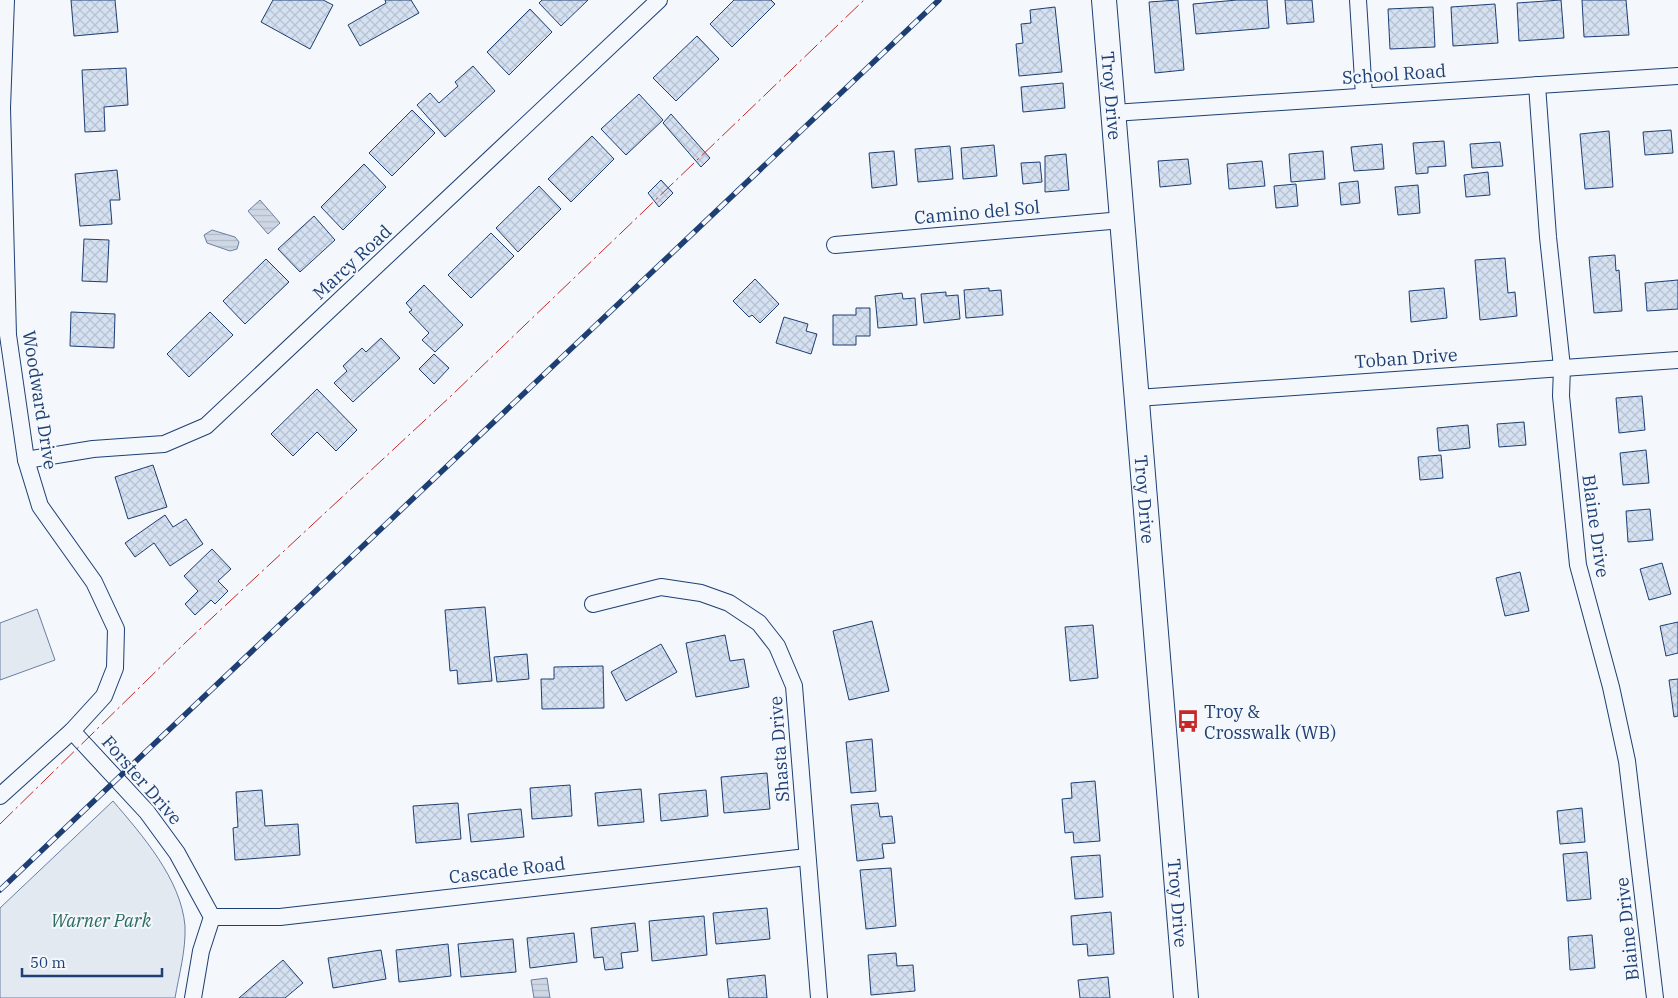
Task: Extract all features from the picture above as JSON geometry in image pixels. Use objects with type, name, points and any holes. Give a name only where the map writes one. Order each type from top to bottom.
[{"type":"street","name":"Woodward Drive","points":[[0,796],[94,709],[110,683],[115,668],[116,629],[94,582],[40,506],[26,460],[8,334],[2,108],[6,0]]},
{"type":"street","name":"Marcy Road","points":[[26,460],[92,449],[164,444],[206,426],[659,0]]},
{"type":"street","name":"Troy Drive","points":[[1104,0],[1186,998]]},
{"type":"street","points":[[1358,0],[1364,96]]},
{"type":"street","name":"School Road","points":[[1113,113],[1678,76]]},
{"type":"street","name":"Blaine Drive","points":[[1537,85],[1548,237],[1562,367],[1561,396],[1578,566],[1611,686],[1627,761],[1655,998]]},
{"type":"street","name":"Camino del Sol","points":[[835,245],[1122,220]]},
{"type":"street","name":"Toban Drive","points":[[1137,398],[1678,360]]},
{"type":"street","name":"Shasta Drive","points":[[593,604],[661,587],[701,593],[729,602],[759,623],[776,646],[794,686],[819,998]]},
{"type":"street","name":"Forster Drive","points":[[72,730],[147,812],[177,853],[212,917]]},
{"type":"street","name":"Cascade Road","points":[[212,917],[280,917],[807,857]]},
{"type":"street","points":[[194,998],[201,951],[212,917]]},
{"type":"green space","points":[[37,609],[55,660],[0,680],[0,623]]},
{"type":"green space","name":"Warner Park","points":[[113,801],[136,828],[158,859],[176,891],[182,909],[185,926],[184,944],[175,998],[0,998],[0,908]]},
{"type":"shaded area","points":[[260,200],[280,223],[268,234],[248,211]]},
{"type":"shaded area","points":[[212,230],[235,237],[239,242],[237,249],[230,251],[207,243],[204,235]]},
{"type":"shaded area","points":[[547,978],[550,998],[534,998],[531,980]]},
{"type":"building","points":[[71,0],[115,0],[118,32],[74,36]]},
{"type":"building","points":[[273,0],[323,0],[333,5],[310,49],[261,22]]},
{"type":"building","points":[[385,0],[411,0],[419,13],[360,46],[348,25],[386,3]]},
{"type":"building","points":[[542,0],[588,0],[561,26],[539,3]]},
{"type":"building","points":[[734,0],[771,0],[775,4],[732,47],[710,24]]},
{"type":"building","points":[[1178,0],[1184,70],[1155,73],[1149,2]]},
{"type":"building","points":[[1237,0],[1267,0],[1269,28],[1196,34],[1193,4]]},
{"type":"building","points":[[1285,0],[1312,0],[1314,22],[1287,24]]},
{"type":"building","points":[[1561,0],[1564,38],[1519,41],[1517,3]]},
{"type":"building","points":[[1582,0],[1626,0],[1629,35],[1584,37]]},
{"type":"building","points":[[1495,4],[1498,43],[1453,46],[1451,7]]},
{"type":"building","points":[[1055,7],[1062,72],[1019,76],[1016,44],[1023,43],[1021,24],[1031,23],[1030,10]]},
{"type":"building","points":[[1433,7],[1435,47],[1390,49],[1388,9]]},
{"type":"building","points":[[530,9],[552,32],[509,75],[487,52]]},
{"type":"building","points":[[697,36],[719,59],[676,101],[653,78]]},
{"type":"building","points":[[473,66],[495,91],[445,137],[417,105],[430,93],[439,103],[458,86],[455,82]]},
{"type":"building","points":[[126,68],[128,105],[104,107],[105,131],[85,132],[82,70]]},
{"type":"building","points":[[1063,83],[1065,108],[1023,112],[1021,87]]},
{"type":"building","points":[[639,94],[663,120],[626,155],[601,129]]},
{"type":"building","points":[[412,110],[435,133],[392,176],[369,153]]},
{"type":"building","points":[[671,114],[710,158],[701,167],[663,123]]},
{"type":"building","points":[[1671,130],[1673,153],[1645,155],[1643,132]]},
{"type":"building","points":[[1609,131],[1613,187],[1585,189],[1580,134]]},
{"type":"building","points":[[592,136],[614,159],[571,202],[548,179]]},
{"type":"building","points":[[1444,141],[1446,166],[1428,167],[1428,173],[1416,174],[1413,143]]},
{"type":"building","points":[[1500,142],[1503,166],[1472,168],[1470,144]]},
{"type":"building","points":[[1382,144],[1384,169],[1354,171],[1351,147]]},
{"type":"building","points":[[994,145],[997,176],[963,179],[961,148]]},
{"type":"building","points":[[950,146],[953,179],[918,182],[915,149]]},
{"type":"building","points":[[894,151],[897,185],[872,188],[869,153]]},
{"type":"building","points":[[1323,151],[1325,179],[1291,182],[1289,154]]},
{"type":"building","points":[[1066,154],[1069,190],[1045,192],[1045,156]]},
{"type":"building","points":[[1188,159],[1191,184],[1160,187],[1158,161]]},
{"type":"building","points":[[1262,161],[1265,186],[1229,189],[1227,164]]},
{"type":"building","points":[[1040,162],[1042,182],[1023,184],[1021,163]]},
{"type":"building","points":[[364,164],[386,187],[343,230],[321,207]]},
{"type":"building","points":[[117,170],[120,200],[110,200],[112,224],[80,226],[75,174]]},
{"type":"building","points":[[1488,172],[1490,195],[1466,197],[1464,175]]},
{"type":"building","points":[[661,180],[673,193],[659,207],[648,193]]},
{"type":"building","points":[[1358,181],[1360,203],[1341,205],[1339,183]]},
{"type":"building","points":[[1296,184],[1298,206],[1276,208],[1274,186]]},
{"type":"building","points":[[1418,185],[1420,213],[1398,215],[1395,187]]},
{"type":"building","points":[[539,186],[561,209],[518,252],[496,228]]},
{"type":"building","points":[[314,216],[335,240],[300,272],[278,249]]},
{"type":"building","points":[[491,233],[514,256],[471,298],[448,275]]},
{"type":"building","points":[[84,239],[109,240],[107,282],[82,281]]},
{"type":"building","points":[[1615,255],[1616,271],[1619,270],[1622,311],[1594,313],[1589,257]]},
{"type":"building","points":[[1505,258],[1508,293],[1515,292],[1517,316],[1480,320],[1475,260]]},
{"type":"building","points":[[266,259],[289,282],[245,324],[223,301]]},
{"type":"building","points":[[755,279],[779,304],[760,323],[752,315],[749,317],[733,301]]},
{"type":"building","points":[[1678,280],[1678,309],[1647,311],[1645,283]]},
{"type":"building","points":[[424,285],[463,325],[435,352],[422,340],[429,333],[409,312],[412,310],[406,303]]},
{"type":"building","points":[[989,288],[989,291],[1001,290],[1003,315],[966,318],[964,290]]},
{"type":"building","points":[[1444,288],[1447,318],[1411,322],[1409,291]]},
{"type":"building","points":[[946,292],[946,296],[958,295],[960,319],[924,323],[921,294]]},
{"type":"building","points":[[902,293],[903,299],[915,298],[917,325],[878,328],[875,296]]},
{"type":"building","points":[[856,308],[870,308],[870,336],[856,336],[856,345],[833,345],[833,315],[856,315]]},
{"type":"building","points":[[71,312],[115,314],[114,348],[70,346]]},
{"type":"building","points":[[210,312],[233,335],[189,377],[167,354]]},
{"type":"building","points":[[784,317],[808,324],[806,331],[817,334],[811,354],[776,343]]},
{"type":"building","points":[[381,338],[400,358],[353,402],[334,383],[347,371],[343,366],[362,348],[366,352]]},
{"type":"building","points":[[434,354],[449,368],[434,384],[419,369]]},
{"type":"building","points":[[317,389],[357,430],[336,451],[317,432],[293,456],[271,434]]},
{"type":"building","points":[[1642,396],[1645,430],[1619,433],[1616,398]]},
{"type":"building","points":[[1524,422],[1526,445],[1499,447],[1497,424]]},
{"type":"building","points":[[1468,425],[1470,448],[1439,451],[1437,428]]},
{"type":"building","points":[[1646,450],[1649,483],[1623,485],[1620,453]]},
{"type":"building","points":[[1441,455],[1443,478],[1420,480],[1418,457]]},
{"type":"building","points":[[153,465],[167,507],[128,519],[115,477]]},
{"type":"building","points":[[1650,509],[1653,540],[1628,542],[1626,511]]},
{"type":"building","points":[[165,515],[173,527],[186,519],[203,544],[170,566],[154,543],[135,557],[125,543]]},
{"type":"building","points":[[212,549],[231,569],[218,581],[228,591],[215,604],[211,600],[195,615],[185,604],[198,591],[184,576]]},
{"type":"building","points":[[1662,563],[1671,594],[1649,600],[1640,569]]},
{"type":"building","points":[[1520,572],[1529,611],[1505,616],[1496,578]]},
{"type":"building","points":[[485,607],[492,681],[458,684],[457,670],[450,671],[445,610]]},
{"type":"building","points":[[872,621],[889,691],[849,700],[833,631]]},
{"type":"building","points":[[1678,622],[1678,653],[1666,656],[1660,626]]},
{"type":"building","points":[[1093,625],[1098,678],[1070,681],[1065,627]]},
{"type":"building","points":[[725,635],[730,661],[744,659],[749,687],[696,697],[686,643]]},
{"type":"building","points":[[661,644],[677,672],[626,701],[611,672]]},
{"type":"building","points":[[527,654],[529,679],[497,682],[494,657]]},
{"type":"building","points":[[603,666],[604,708],[542,709],[541,679],[554,679],[554,667]]},
{"type":"building","points":[[1678,679],[1678,716],[1674,717],[1669,680]]},
{"type":"building","points":[[872,739],[876,791],[851,793],[846,742]]},
{"type":"building","points":[[767,773],[770,809],[724,813],[721,777]]},
{"type":"building","points":[[1095,781],[1100,841],[1074,843],[1073,832],[1065,833],[1062,799],[1072,798],[1071,783]]},
{"type":"building","points":[[570,785],[572,816],[532,819],[530,788]]},
{"type":"building","points":[[641,789],[644,822],[598,826],[595,793]]},
{"type":"building","points":[[262,790],[265,826],[298,824],[300,855],[235,860],[233,828],[238,827],[236,792]]},
{"type":"building","points":[[706,790],[708,816],[661,821],[659,794]]},
{"type":"building","points":[[458,803],[461,839],[416,843],[413,806]]},
{"type":"building","points":[[878,803],[880,817],[892,816],[895,843],[882,844],[884,858],[857,861],[851,805]]},
{"type":"building","points":[[1582,808],[1585,842],[1560,844],[1557,811]]},
{"type":"building","points":[[521,809],[524,837],[471,842],[468,814]]},
{"type":"building","points":[[1587,852],[1591,899],[1567,901],[1563,854]]},
{"type":"building","points":[[1100,855],[1103,897],[1075,899],[1071,857]]},
{"type":"building","points":[[891,868],[896,926],[866,929],[860,870]]},
{"type":"building","points":[[767,908],[770,939],[716,944],[713,913]]},
{"type":"building","points":[[1111,912],[1114,954],[1088,956],[1087,944],[1073,945],[1071,916]]},
{"type":"building","points":[[704,916],[707,955],[652,961],[649,921]]},
{"type":"building","points":[[635,923],[638,951],[621,953],[623,968],[605,970],[603,957],[594,958],[591,928]]},
{"type":"building","points":[[574,933],[577,962],[530,968],[527,938]]},
{"type":"building","points":[[1592,935],[1595,968],[1570,970],[1568,937]]},
{"type":"building","points":[[513,939],[516,972],[461,977],[458,944]]},
{"type":"building","points":[[448,944],[451,976],[399,982],[396,950]]},
{"type":"building","points":[[381,950],[386,979],[333,988],[328,958]]},
{"type":"building","points":[[896,953],[897,966],[913,965],[915,991],[871,995],[868,955]]},
{"type":"building","points":[[283,960],[303,983],[285,998],[239,998]]},
{"type":"building","points":[[765,975],[767,998],[729,998],[727,979]]},
{"type":"building","points":[[1108,977],[1110,998],[1080,998],[1078,980]]},
{"type":"railway","points":[[0,890],[939,0]]},
{"type":"power","points":[[0,824],[186,642],[452,395],[864,0]]},
{"type":"place","name":"Troy & Crosswalk (WB)","points":[[1188,721]]}]
